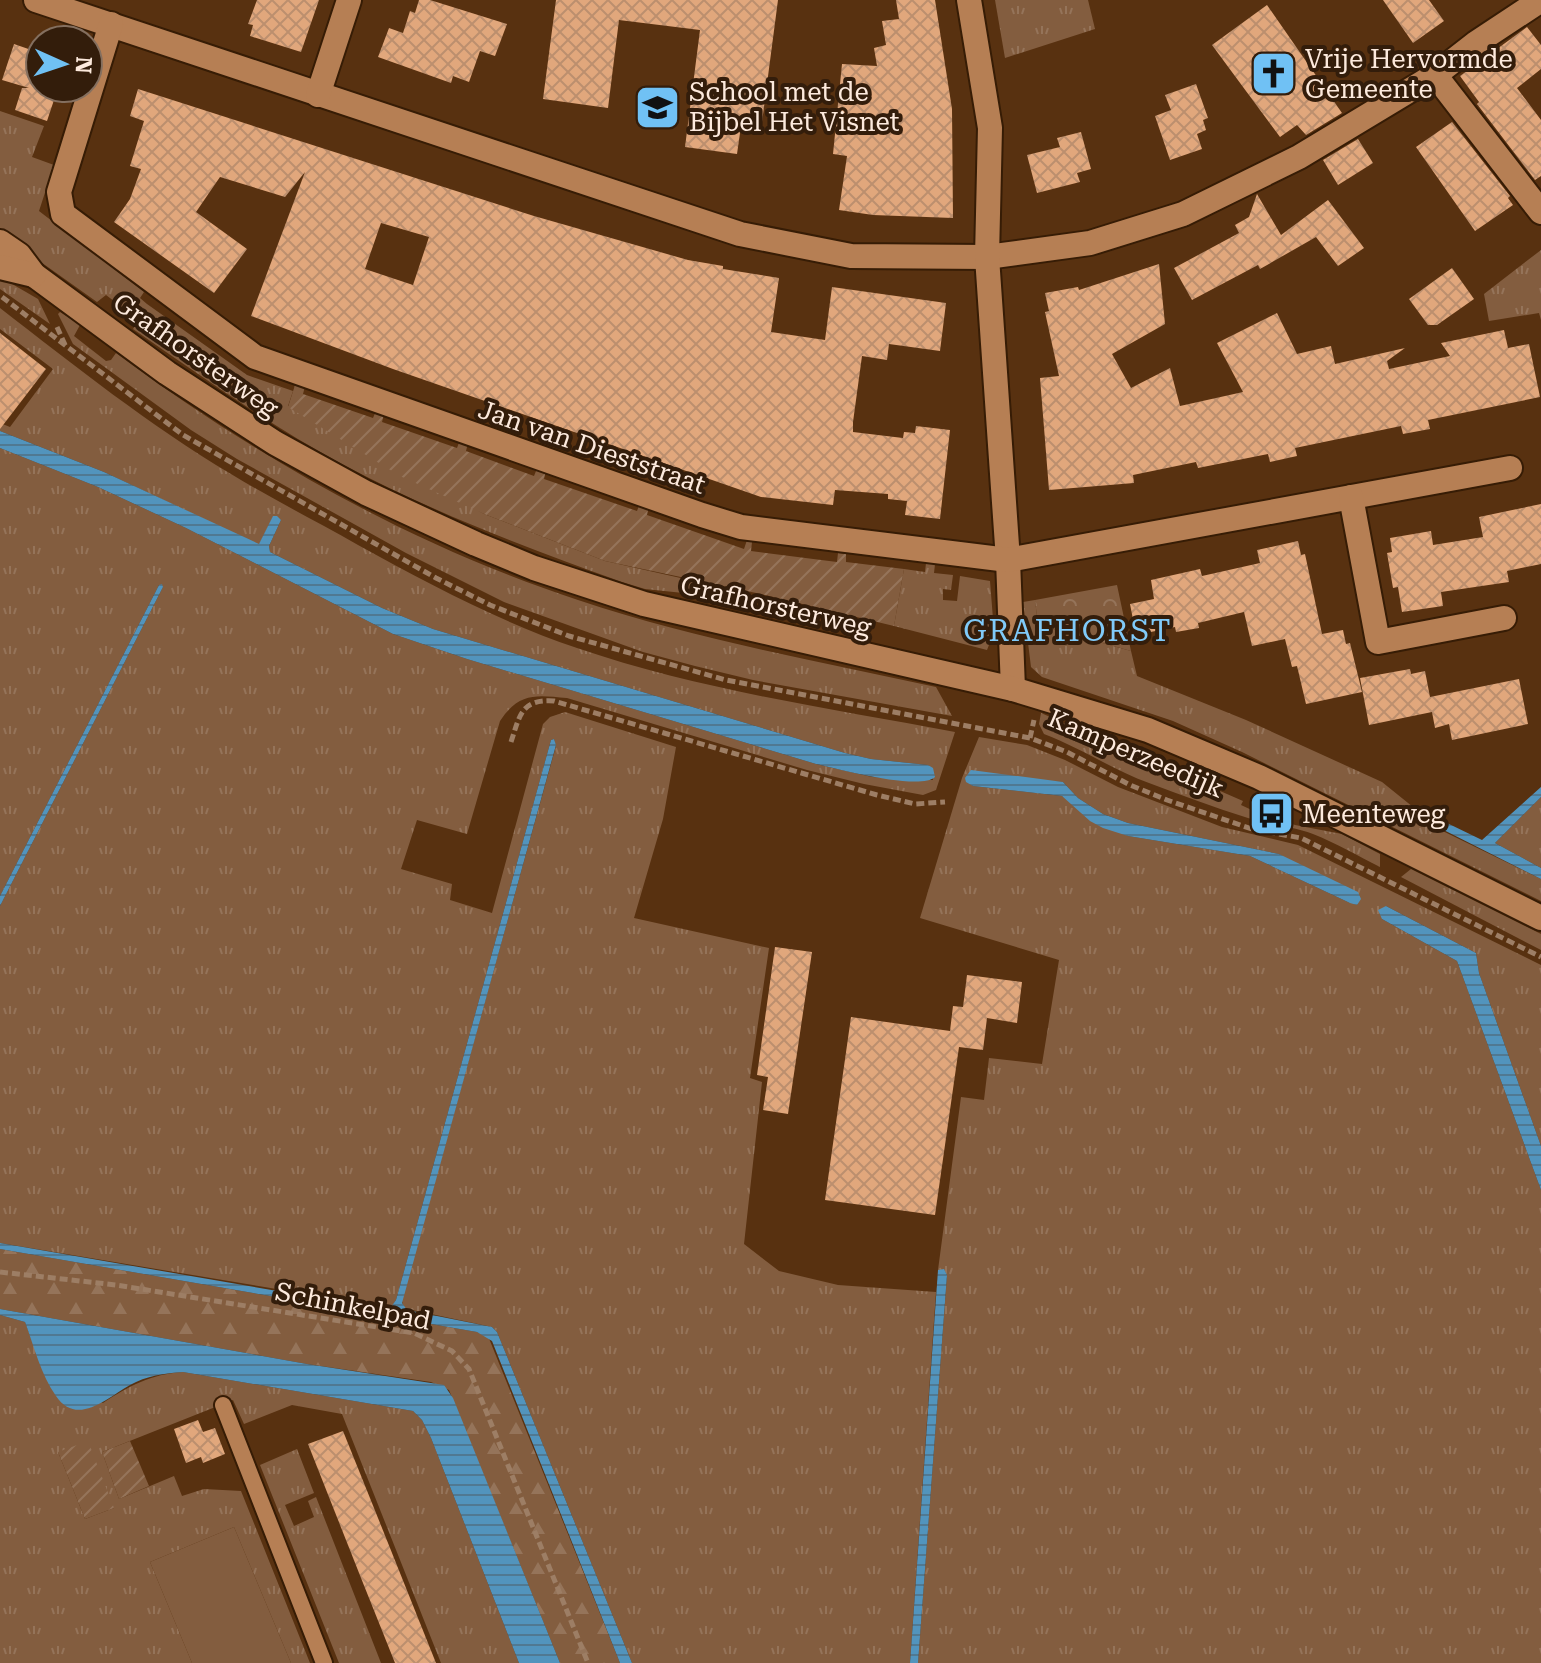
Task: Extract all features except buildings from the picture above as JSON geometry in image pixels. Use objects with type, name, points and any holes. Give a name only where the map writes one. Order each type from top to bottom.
[{"type":"street","points":[[36,0],[740,234],[851,256],[987,257],[1090,243],[1183,214],[1299,157],[1435,75],[1476,43],[1541,0]]},
{"type":"street","points":[[318,95],[349,0]]},
{"type":"street","points":[[969,0],[990,128],[987,257],[1008,560],[1013,689]]},
{"type":"street","name":"Jan van Dieststraat","points":[[111,24],[59,192],[63,214],[255,357],[741,527],[1008,560],[1510,468]]},
{"type":"street","points":[[1435,75],[1538,203]]},
{"type":"street","name":"Grafhorsterweg","points":[[0,242],[19,255],[34,275],[167,373],[275,443],[366,493],[476,544],[534,568],[644,604],[1013,689],[1134,725],[1203,752],[1367,829],[1541,918]]},
{"type":"street","name":"Grafhorsterweg","points":[[0,267],[34,275]]},
{"type":"street","points":[[1351,497],[1378,642],[1504,618]]},
{"type":"lane","points":[[223,1405],[324,1663]]},
{"type":"path","points":[[0,295],[66,348]]},
{"type":"path","points":[[511,742],[521,711],[538,700],[554,701],[877,795],[915,804],[945,802]]},
{"type":"path","name":"Kamperzeedijk","points":[[969,727],[1050,745],[1167,800],[1252,829],[1301,838],[1541,957]]},
{"type":"path","name":"Schinkelpad","points":[[0,1272],[116,1285],[414,1333],[452,1351],[469,1369],[588,1663]]},
{"type":"green space","points":[[995,0],[1088,0],[1095,29],[1005,58]]},
{"type":"green space","points":[[0,111],[44,126],[32,157],[54,165],[39,211],[144,292],[140,298],[147,304],[247,375],[293,391],[288,406],[484,514],[605,561],[694,581],[693,594],[645,589],[622,582],[410,498],[288,433],[133,329],[139,320],[106,295],[97,302],[0,233]]},
{"type":"green space","points":[[1541,250],[1541,320],[1539,313],[1489,321],[1484,294]]},
{"type":"green space","points":[[0,277],[38,299],[50,324],[0,289]]},
{"type":"green space","points":[[0,308],[113,394],[201,455],[385,560],[493,614],[548,638],[623,663],[764,697],[955,732],[936,790],[923,795],[807,770],[567,698],[529,698],[514,705],[500,721],[467,834],[417,820],[401,869],[452,884],[450,900],[492,913],[543,724],[550,717],[565,712],[676,747],[663,819],[634,918],[769,948],[750,1078],[762,1082],[744,1244],[779,1271],[838,1285],[936,1292],[910,1663],[632,1663],[497,1332],[492,1327],[403,1308],[402,1300],[556,746],[554,739],[551,740],[396,1300],[391,1308],[0,1243],[0,906],[163,587],[159,585],[0,896],[0,448],[98,487],[186,528],[393,634],[816,764],[872,777],[933,780],[928,765],[845,753],[433,629],[382,608],[270,552],[269,546],[281,520],[273,517],[259,545],[104,472],[0,431],[0,423],[10,427],[53,369],[0,329]]},
{"type":"green space","points":[[60,312],[80,325],[74,336],[106,361],[116,353],[224,428],[280,462],[337,495],[455,553],[516,578],[622,614],[756,648],[936,687],[952,716],[753,680],[695,666],[643,652],[504,602],[406,553],[191,430],[73,344],[58,314]]},
{"type":"green space","points":[[296,382],[305,386],[303,394],[373,418],[376,411],[384,414],[382,422],[457,448],[460,440],[468,443],[466,451],[534,476],[538,466],[546,470],[544,479],[637,511],[640,503],[649,506],[647,515],[744,549],[747,540],[752,542],[751,551],[837,562],[838,553],[846,554],[846,562],[904,569],[894,626],[605,561],[484,514],[400,476],[288,407]]},
{"type":"green space","points":[[926,563],[935,564],[934,573],[953,575],[951,590],[943,589],[943,600],[957,601],[960,576],[990,581],[994,632],[987,650],[894,626],[904,569],[925,572]]},
{"type":"green space","points":[[1117,585],[1131,651],[1038,625],[1035,600]]},
{"type":"green space","points":[[1035,600],[1038,625],[1131,651],[1137,676],[1246,720],[1382,782],[1413,807],[1410,815],[1541,879],[1541,901],[1242,752],[1173,721],[1042,677],[1031,667],[1023,602]]},
{"type":"green space","points":[[1041,713],[1243,801],[1241,805],[1273,820],[1274,816],[1295,825],[1342,834],[1380,854],[1380,867],[1313,834],[1236,814],[1123,772],[1044,734],[1039,724]]},
{"type":"green space","points":[[979,737],[1027,745],[1118,787],[1222,827],[1298,845],[1541,965],[1541,1146],[1479,973],[1476,953],[1386,906],[1382,919],[1457,961],[1541,1190],[1541,1663],[918,1663],[947,1275],[944,1270],[938,1270],[961,1097],[984,1100],[989,1058],[1042,1064],[1059,960],[920,918],[962,778]],"holes":[[[965,778],[1063,782],[1078,798],[1103,814],[1128,823],[1279,854],[1350,903],[1250,856],[1128,836],[1062,796],[973,786]]]},
{"type":"green space","points":[[1541,797],[1541,868],[1495,843]]},
{"type":"green space","points":[[1411,869],[1541,934],[1541,950],[1401,877]]},
{"type":"green space","points":[[0,1249],[488,1336],[620,1663],[560,1663],[449,1390],[431,1382],[307,1364],[0,1309]]},
{"type":"green space","points":[[0,1315],[25,1322],[45,1374],[103,1403],[141,1382],[183,1372],[413,1411],[422,1420],[431,1438],[519,1663],[441,1663],[342,1414],[292,1405],[244,1424],[233,1400],[102,1452],[119,1499],[174,1476],[182,1496],[204,1489],[241,1491],[310,1663],[291,1663],[234,1527],[150,1562],[192,1663],[0,1663]],"holes":[[[58,1452],[114,1508],[85,1519]]]},
{"type":"green space","points":[[88,1441],[114,1508],[85,1519],[58,1452]]},
{"type":"green space","points":[[130,1441],[149,1486],[119,1499],[102,1452]]},
{"type":"green space","points":[[297,1449],[314,1493],[285,1505],[294,1526],[314,1517],[308,1501],[316,1497],[381,1663],[339,1663],[260,1465]]},
{"type":"green space","points":[[234,1527],[291,1663],[192,1663],[150,1562]]},
{"type":"water","points":[[0,431],[104,472],[259,544],[273,516],[277,516],[281,520],[269,546],[270,552],[382,608],[433,629],[845,753],[928,765],[933,768],[935,777],[913,782],[816,764],[393,634],[186,528],[98,487],[0,448]]},
{"type":"water","points":[[162,584],[163,587],[0,906],[0,896]]},
{"type":"water","points":[[554,739],[556,745],[402,1303],[407,1310],[492,1327],[497,1332],[632,1663],[620,1663],[492,1341],[477,1332],[0,1249],[0,1243],[312,1297],[391,1307],[396,1300],[551,740]]},
{"type":"water","points":[[971,770],[1063,782],[1078,798],[1103,814],[1128,823],[1279,854],[1358,892],[1361,899],[1357,905],[1350,903],[1250,856],[1128,836],[1103,828],[1090,821],[1062,796],[973,786],[965,778]]},
{"type":"water","points":[[1541,787],[1541,797],[1495,843],[1541,868],[1541,879],[1408,812],[1414,807],[1482,840]]},
{"type":"water","points":[[1386,906],[1476,953],[1479,973],[1541,1146],[1541,1190],[1457,961],[1382,919],[1378,910]]},
{"type":"water","points":[[944,1269],[947,1275],[918,1663],[910,1663],[938,1270]]},
{"type":"water","points":[[0,1309],[307,1364],[444,1385],[453,1398],[560,1663],[519,1663],[431,1438],[422,1420],[413,1411],[183,1372],[142,1379],[92,1407],[73,1409],[64,1405],[51,1388],[25,1322],[0,1315]]},
{"type":"place","name":"Vrije Hervormde Gemeente","points":[[1274,74]]},
{"type":"place","name":"School met de Bijbel Het Visnet","points":[[658,107]]},
{"type":"place","name":"Meenteweg","points":[[1271,814]]},
{"type":"district","name":"GRAFHORST","points":[[1068,630]]}]
